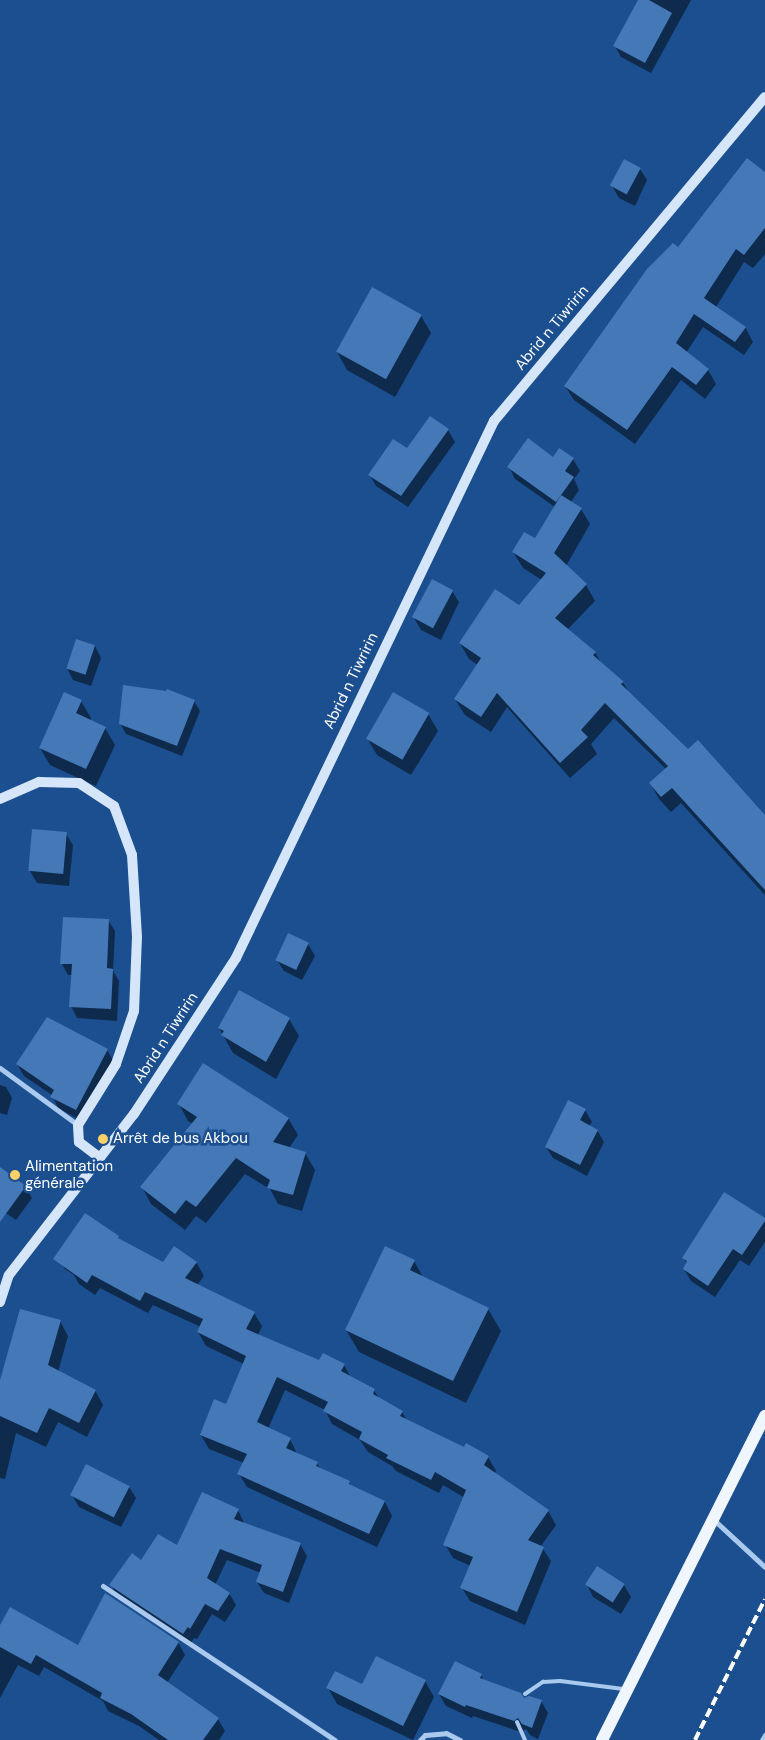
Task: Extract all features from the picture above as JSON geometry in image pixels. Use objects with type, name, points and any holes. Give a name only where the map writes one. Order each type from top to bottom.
[{"type":"main road","points":[[602,1740],[765,1416]]},
{"type":"street","name":"Abrid n Tiwririn","points":[[0,1302],[9,1275],[134,1114],[236,958],[494,421],[765,97]]},
{"type":"street","points":[[0,799],[38,782],[79,783],[114,806],[132,855],[137,937],[134,1012],[116,1064],[78,1125],[79,1142],[100,1158]]},
{"type":"street","points":[[0,1068],[78,1125]]},
{"type":"street","points":[[713,1520],[765,1567]]},
{"type":"street","points":[[103,1586],[335,1740]]},
{"type":"street","points":[[420,1740],[424,1735],[446,1733],[460,1740]]},
{"type":"street","points":[[762,1740],[765,1735]]},
{"type":"lane","points":[[525,1694],[543,1682],[628,1689]]},
{"type":"lane","points":[[518,1722],[525,1740]]},
{"type":"building","points":[[638,0],[649,0],[672,13],[645,63],[613,46]]},
{"type":"building","points":[[747,158],[765,172],[765,228],[744,255],[736,249],[704,298],[746,327],[735,342],[694,314],[676,343],[709,369],[696,385],[672,367],[627,430],[564,386],[647,269],[673,243],[678,247]]},
{"type":"building","points":[[624,159],[641,168],[627,194],[610,185]]},
{"type":"building","points":[[372,287],[422,315],[386,379],[336,352]]},
{"type":"building","points":[[430,416],[449,429],[401,496],[368,475],[393,439],[407,448]]},
{"type":"building","points":[[528,438],[553,457],[559,448],[574,458],[565,471],[574,477],[556,502],[507,467]]},
{"type":"building","points":[[561,495],[582,508],[554,553],[587,584],[555,618],[596,652],[593,655],[624,682],[621,684],[688,749],[698,740],[765,815],[765,890],[672,788],[661,797],[649,783],[668,766],[605,703],[581,730],[588,737],[560,763],[497,693],[481,717],[454,699],[481,658],[459,643],[495,589],[519,605],[546,573],[512,552],[524,532],[535,538]]},
{"type":"building","points":[[432,579],[453,590],[433,628],[412,617]]},
{"type":"building","points":[[76,639],[95,645],[85,675],[66,668]]},
{"type":"building","points":[[123,685],[166,691],[167,689],[195,700],[177,746],[119,724]]},
{"type":"building","points":[[64,692],[82,700],[76,713],[106,727],[86,769],[39,748]]},
{"type":"building","points":[[393,692],[429,713],[402,760],[366,739]]},
{"type":"building","points":[[32,829],[67,832],[63,874],[28,871]]},
{"type":"building","points":[[63,917],[109,919],[107,968],[113,969],[111,1009],[69,1007],[72,964],[60,964]]},
{"type":"building","points":[[288,933],[309,943],[296,970],[275,960]]},
{"type":"building","points":[[239,990],[290,1018],[266,1062],[221,1035],[224,1031],[218,1028]]},
{"type":"building","points":[[47,1017],[108,1049],[76,1110],[50,1097],[54,1090],[16,1064]]},
{"type":"building","points":[[203,1063],[289,1118],[273,1142],[306,1152],[293,1195],[267,1188],[270,1180],[236,1158],[196,1207],[186,1200],[175,1214],[140,1187],[197,1117],[177,1104]]},
{"type":"building","points":[[568,1100],[586,1109],[580,1120],[598,1130],[580,1165],[545,1147]]},
{"type":"building","points":[[0,1167],[26,1186],[0,1222]]},
{"type":"building","points":[[724,1192],[765,1218],[765,1221],[742,1255],[733,1249],[708,1286],[683,1269],[687,1261],[682,1258]]},
{"type":"building","points":[[85,1213],[119,1236],[118,1238],[163,1262],[174,1246],[197,1262],[185,1278],[255,1312],[246,1329],[319,1360],[323,1353],[345,1364],[341,1371],[375,1389],[373,1394],[403,1411],[400,1416],[464,1447],[466,1443],[489,1456],[484,1465],[549,1510],[528,1540],[544,1547],[517,1612],[460,1588],[473,1557],[443,1545],[466,1490],[435,1472],[431,1480],[386,1458],[388,1455],[359,1439],[362,1432],[323,1411],[328,1402],[277,1377],[257,1422],[291,1438],[286,1448],[318,1462],[316,1466],[350,1481],[349,1484],[385,1501],[369,1534],[237,1474],[247,1454],[200,1435],[214,1399],[226,1404],[246,1356],[197,1332],[203,1319],[145,1292],[140,1301],[92,1275],[87,1283],[53,1259]]},
{"type":"building","points":[[385,1246],[415,1260],[410,1270],[489,1308],[453,1381],[345,1330]]},
{"type":"building","points":[[20,1309],[61,1320],[48,1365],[96,1390],[79,1423],[49,1408],[37,1433],[0,1416],[0,1380]]},
{"type":"building","points":[[86,1464],[130,1486],[114,1517],[70,1495]]},
{"type":"building","points":[[202,1492],[239,1509],[234,1519],[301,1543],[283,1592],[256,1582],[262,1565],[220,1549],[207,1578],[230,1593],[218,1611],[205,1604],[190,1629],[188,1627],[183,1634],[109,1585],[132,1553],[141,1560],[158,1534],[177,1545]]},
{"type":"building","points":[[597,1566],[625,1584],[613,1602],[585,1584]]},
{"type":"building","points":[[105,1593],[179,1642],[158,1675],[219,1718],[203,1740],[168,1740],[131,1714],[100,1698],[102,1693],[36,1655],[31,1664],[0,1647],[0,1625],[10,1607],[78,1645]]},
{"type":"building","points":[[376,1656],[426,1680],[403,1726],[326,1688],[335,1671],[362,1684]]},
{"type":"building","points":[[455,1661],[482,1674],[480,1678],[521,1693],[524,1698],[529,1696],[542,1700],[532,1728],[522,1724],[518,1718],[514,1721],[466,1705],[465,1707],[438,1694]]},
{"type":"railway","points":[[695,1740],[765,1599]]},
{"type":"place","name":"Arrêt de bus Akbou","points":[[103,1139]]},
{"type":"place","name":"Alimentation générale","points":[[15,1175]]}]
